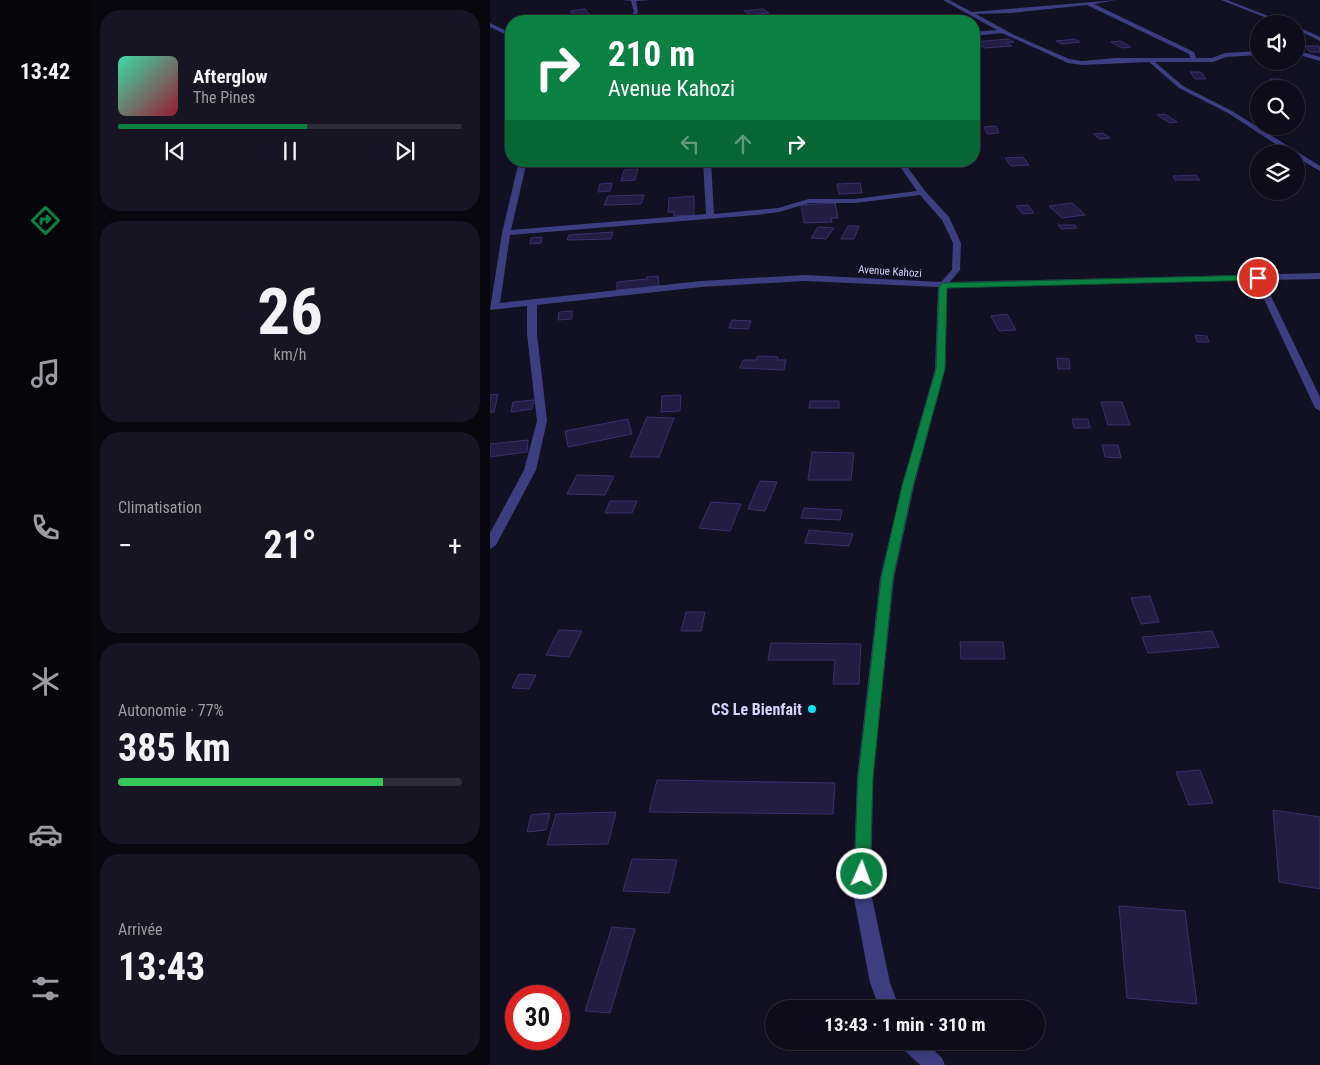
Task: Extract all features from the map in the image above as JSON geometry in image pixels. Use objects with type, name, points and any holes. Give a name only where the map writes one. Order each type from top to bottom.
[{"type":"street","points":[[625,0],[649,0]]},
{"type":"street","points":[[945,0],[974,15]]},
{"type":"street","points":[[970,13],[1011,12],[1115,0]]},
{"type":"street","points":[[1223,0],[1263,15]]},
{"type":"street","points":[[633,1],[636,12],[634,15]]},
{"type":"street","points":[[1088,3],[1122,21],[1170,41],[1192,53],[1193,60]]},
{"type":"street","points":[[980,19],[1002,31],[1074,62],[1213,60],[1225,55],[1250,53]]},
{"type":"street","points":[[491,26],[505,25]]},
{"type":"street","points":[[491,26],[505,32]]},
{"type":"street","points":[[980,33],[1002,31]]},
{"type":"street","points":[[1305,32],[1320,39]]},
{"type":"street","points":[[1305,55],[1320,59]]},
{"type":"street","points":[[1150,60],[1181,87],[1230,112],[1320,169]]},
{"type":"street","points":[[492,306],[522,167]]},
{"type":"street","points":[[707,167],[710,216]]},
{"type":"street","points":[[887,1000],[880,983],[862,893],[865,778],[887,578],[908,486],[940,369],[943,286],[956,270],[957,243],[946,219],[922,193],[903,167]]},
{"type":"street","points":[[506,234],[779,210],[809,201],[855,201],[922,193]]},
{"type":"street","name":"Avenue Kahozi","points":[[492,306],[700,284],[805,278],[943,286],[1320,276]]},
{"type":"street","points":[[1258,278],[1320,408]]},
{"type":"street","points":[[490,544],[530,470],[542,421],[532,334],[532,303]]},
{"type":"street","points":[[919,1050],[935,1065]]},
{"type":"building","points":[[585,9],[590,15],[574,15],[570,11]]},
{"type":"building","points":[[763,9],[769,13],[750,15],[744,11]]},
{"type":"building","points":[[1008,39],[1014,42],[1007,43],[1012,46],[985,48],[980,45],[980,41]]},
{"type":"building","points":[[1075,39],[1080,42],[1062,44],[1056,41]]},
{"type":"building","points":[[1120,41],[1131,47],[1122,48],[1111,42]]},
{"type":"building","points":[[1305,46],[1319,46],[1320,52],[1310,52]]},
{"type":"building","points":[[1190,72],[1201,72],[1206,79],[1195,79]]},
{"type":"building","points":[[1165,114],[1177,122],[1170,123],[1157,115]]},
{"type":"building","points":[[996,126],[999,133],[987,134],[984,127]]},
{"type":"building","points":[[1103,133],[1110,138],[1100,139],[1093,134]]},
{"type":"building","points":[[1023,157],[1029,165],[1011,166],[1005,158]]},
{"type":"building","points":[[638,169],[635,180],[621,181],[624,170]]},
{"type":"building","points":[[1196,175],[1200,180],[1175,180],[1173,176]]},
{"type":"building","points":[[612,183],[610,191],[598,192],[600,184]]},
{"type":"building","points":[[860,183],[862,193],[839,194],[837,184]]},
{"type":"building","points":[[644,195],[641,204],[604,205],[608,196]]},
{"type":"building","points":[[694,196],[694,215],[674,216],[674,212],[668,212],[669,198]]},
{"type":"building","points":[[835,203],[838,218],[831,218],[832,222],[804,223],[801,205]]},
{"type":"building","points":[[1072,203],[1085,215],[1062,218],[1049,206]]},
{"type":"building","points":[[1028,205],[1034,213],[1023,214],[1016,206]]},
{"type":"building","points":[[1058,225],[1075,225],[1077,228],[1061,229]]},
{"type":"building","points":[[848,226],[859,226],[854,239],[841,239]]},
{"type":"building","points":[[818,227],[834,228],[826,239],[811,238]]},
{"type":"building","points":[[613,232],[611,239],[567,240],[569,235]]},
{"type":"building","points":[[542,237],[541,243],[530,244],[531,238]]},
{"type":"building","points":[[658,276],[659,286],[617,290],[617,282]]},
{"type":"building","points":[[572,311],[572,319],[558,320],[559,312]]},
{"type":"building","points":[[1007,314],[1016,330],[999,331],[991,316]]},
{"type":"building","points":[[732,320],[751,321],[748,329],[729,328]]},
{"type":"building","points":[[1195,335],[1207,336],[1209,342],[1197,342]]},
{"type":"building","points":[[758,356],[778,357],[778,360],[786,360],[784,370],[740,368],[743,360],[756,360]]},
{"type":"building","points":[[1057,358],[1069,359],[1070,369],[1058,369]]},
{"type":"building","points":[[498,394],[494,412],[490,412],[490,395]]},
{"type":"building","points":[[681,395],[680,411],[661,412],[662,396]]},
{"type":"building","points":[[534,400],[532,409],[511,412],[513,402]]},
{"type":"building","points":[[810,401],[839,401],[839,408],[809,408]]},
{"type":"building","points":[[1101,402],[1122,402],[1130,425],[1108,425]]},
{"type":"building","points":[[647,417],[674,418],[659,457],[630,457]]},
{"type":"building","points":[[628,419],[632,434],[568,447],[565,431]]},
{"type":"building","points":[[1072,419],[1088,419],[1090,428],[1074,428]]},
{"type":"building","points":[[528,440],[527,452],[490,457],[490,444]]},
{"type":"building","points":[[1102,445],[1118,445],[1121,458],[1105,457]]},
{"type":"building","points":[[812,452],[854,453],[851,480],[808,480]]},
{"type":"building","points":[[577,475],[614,476],[605,495],[567,494]]},
{"type":"building","points":[[760,481],[777,482],[765,511],[748,509]]},
{"type":"building","points":[[610,501],[637,501],[632,513],[605,513]]},
{"type":"building","points":[[711,502],[741,504],[730,531],[699,528]]},
{"type":"building","points":[[804,508],[842,510],[840,520],[801,518]]},
{"type":"building","points":[[809,530],[853,534],[849,546],[805,543]]},
{"type":"building","points":[[1150,596],[1159,622],[1141,624],[1131,598]]},
{"type":"building","points":[[686,612],[705,612],[701,631],[681,631]]},
{"type":"building","points":[[559,630],[582,631],[569,657],[546,655]]},
{"type":"building","points":[[1212,631],[1219,647],[1148,653],[1142,637]]},
{"type":"building","points":[[960,642],[1003,642],[1005,659],[961,659]]},
{"type":"building","points":[[771,643],[861,644],[859,684],[833,684],[835,660],[768,660]]},
{"type":"building","points":[[519,674],[536,675],[529,689],[512,688]]},
{"type":"building","points":[[1200,770],[1213,803],[1189,805],[1176,772]]},
{"type":"building","points":[[657,780],[835,783],[833,814],[649,812]]},
{"type":"building","points":[[1273,810],[1320,817],[1320,889],[1279,882]]},
{"type":"building","points":[[616,812],[608,844],[547,845],[556,814]]},
{"type":"building","points":[[550,813],[546,830],[527,832],[531,815]]},
{"type":"building","points":[[632,859],[677,860],[669,893],[623,891]]},
{"type":"building","points":[[1119,906],[1185,911],[1197,1004],[1127,998]]},
{"type":"building","points":[[612,927],[635,929],[610,1013],[585,1011]]},
{"type":"place","name":"CS Le Bienfait","points":[[812,709]]},
{"type":"route","points":[[862,874],[865,778],[887,578],[908,486],[940,369],[943,286],[1258,278]]}]
